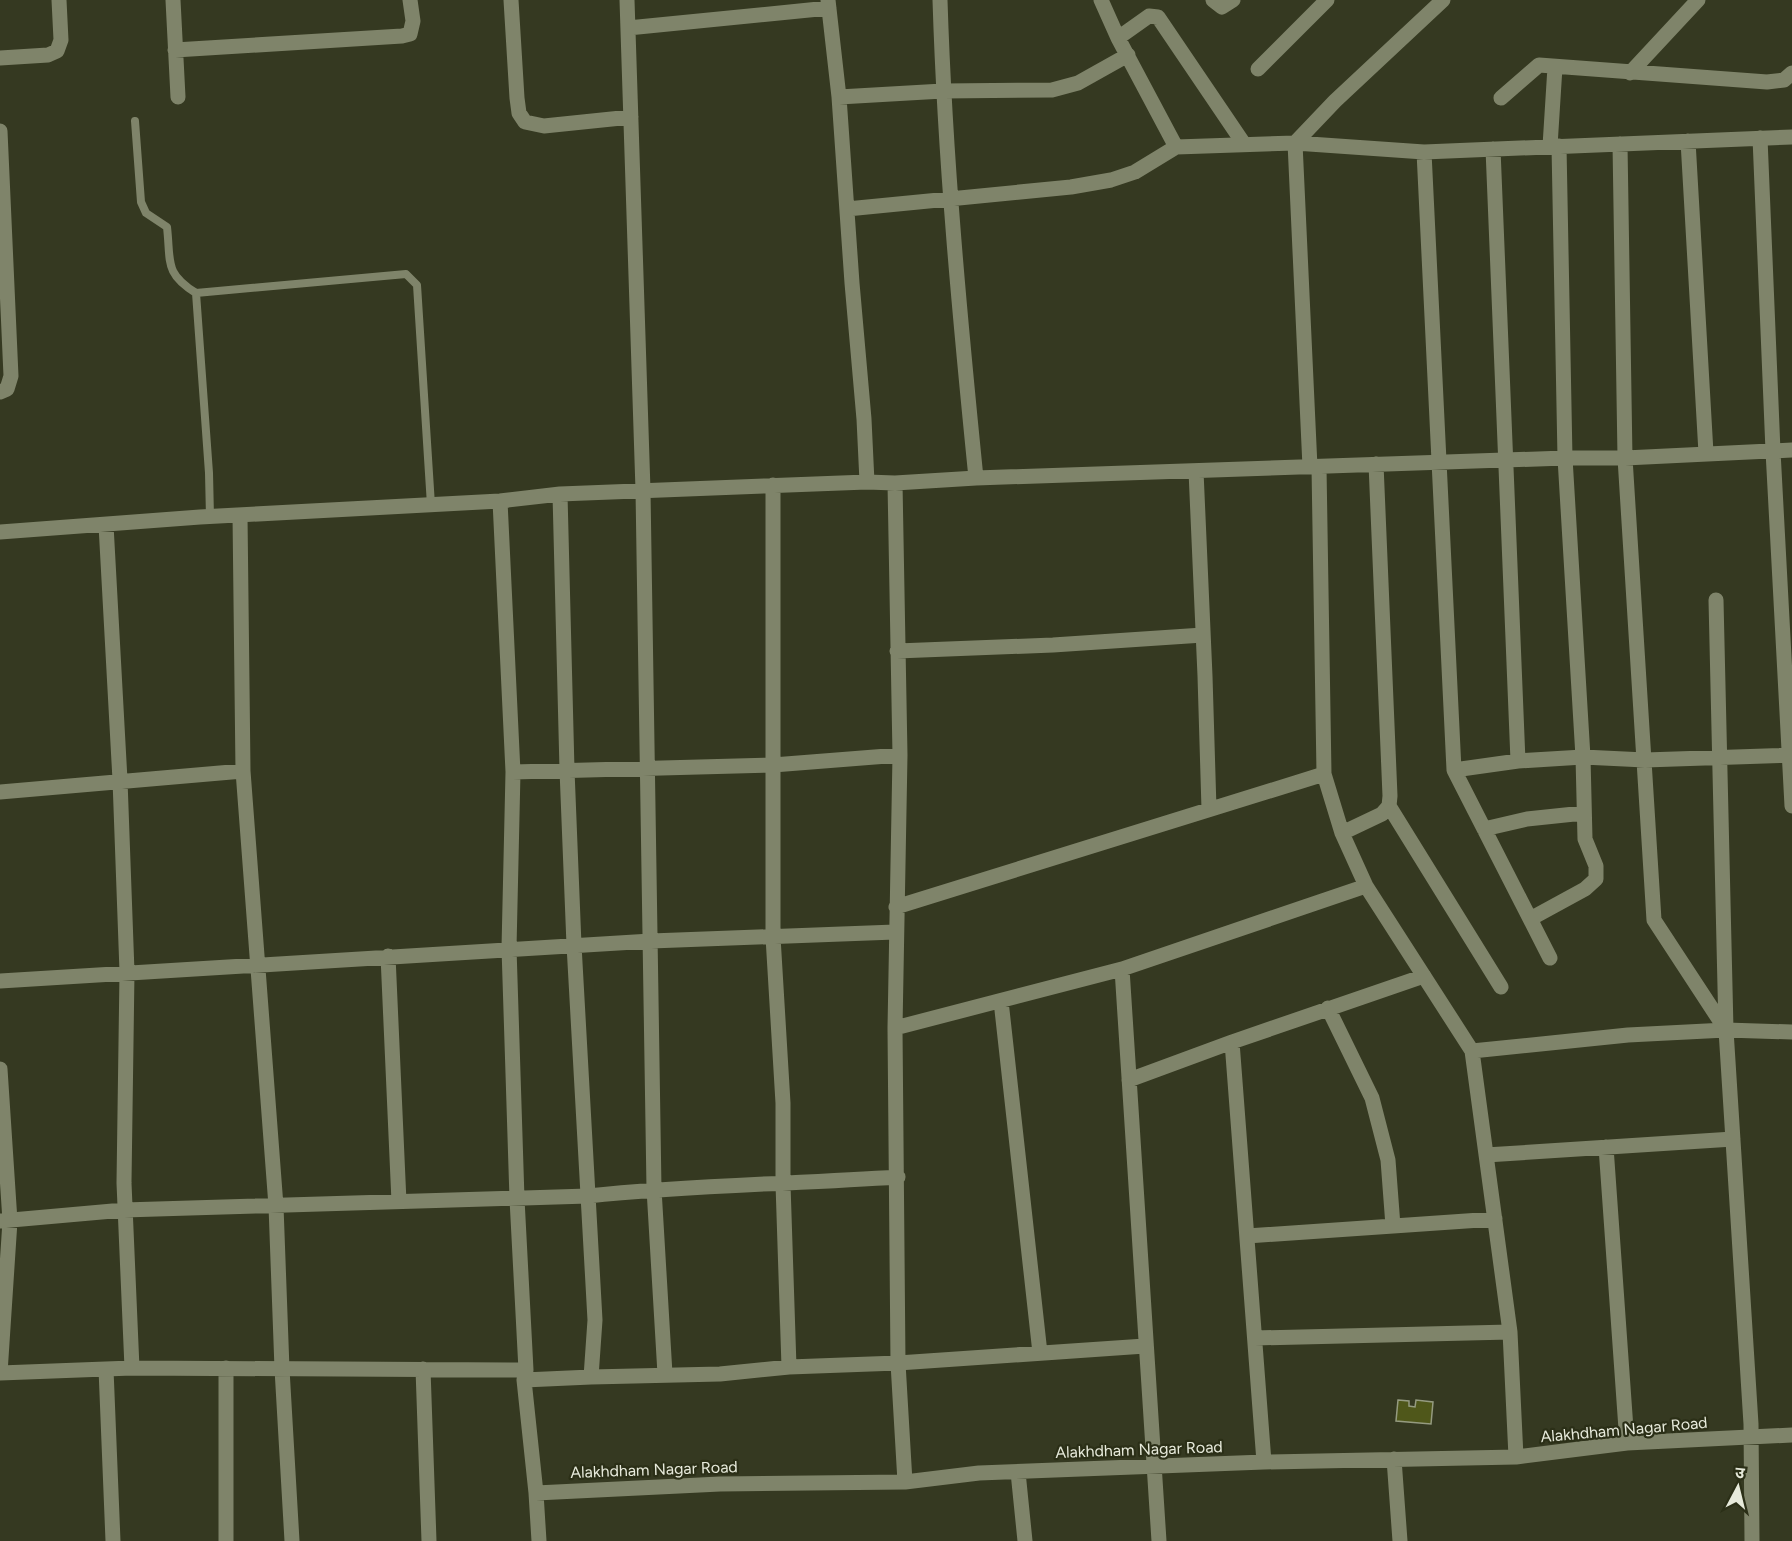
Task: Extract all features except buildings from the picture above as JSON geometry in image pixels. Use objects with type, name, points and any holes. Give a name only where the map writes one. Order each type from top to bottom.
[{"type":"street","points":[[0,58],[48,55],[57,51],[61,40],[59,0]]},
{"type":"street","points":[[173,0],[178,97]]},
{"type":"street","points":[[175,50],[402,36],[410,34],[413,21],[410,0]]},
{"type":"street","points":[[511,0],[517,98],[519,113],[525,122],[544,126],[631,117]]},
{"type":"street","points":[[627,0],[643,490],[654,1189],[665,1374]]},
{"type":"street","points":[[940,0],[943,91],[956,273],[976,478]]},
{"type":"street","points":[[1101,0],[1118,38],[1176,147]]},
{"type":"street","points":[[1213,0],[1222,7],[1233,0]]},
{"type":"street","points":[[1258,69],[1327,0]]},
{"type":"street","points":[[1443,0],[1335,101],[1295,143],[1314,467],[1324,774],[1342,833],[1366,886],[1472,1051],[1510,1332],[1516,1457]]},
{"type":"street","points":[[1630,73],[1698,0]]},
{"type":"street","points":[[627,28],[828,4],[839,97],[867,482]]},
{"type":"street","points":[[1118,38],[1149,16],[1158,18],[1244,144]]},
{"type":"street","points":[[839,97],[943,91],[1052,90],[1078,83],[1128,55]]},
{"type":"street","points":[[1501,98],[1539,65],[1767,82],[1784,80],[1792,73]]},
{"type":"street","points":[[1530,919],[1585,889],[1596,879],[1596,866],[1585,839],[1583,758],[1565,458],[1554,146],[1555,67]]},
{"type":"street","points":[[0,131],[11,376],[7,389],[0,392]]},
{"type":"street","points":[[847,209],[1071,187],[1111,180],[1135,172],[1176,147],[1295,143],[1424,152],[1792,137]]},
{"type":"street","points":[[1760,138],[1773,451],[1792,806]]},
{"type":"street","points":[[1688,141],[1706,453]]},
{"type":"street","points":[[1620,144],[1625,458],[1654,920],[1726,1030]]},
{"type":"street","points":[[1493,149],[1518,760]]},
{"type":"street","points":[[1424,152],[1454,770],[1550,958]]},
{"type":"street","points":[[0,532],[643,490],[895,483],[1376,464],[1625,458],[1792,450]]},
{"type":"street","points":[[1376,464],[1389,757],[1389,806],[1501,987]]},
{"type":"street","points":[[1196,471],[1209,809]]},
{"type":"street","points":[[895,483],[900,755],[895,1028],[898,1363],[905,1482]]},
{"type":"street","points":[[773,485],[773,937],[783,1103],[783,1184],[789,1367]]},
{"type":"street","points":[[560,494],[574,945],[595,1320],[591,1377]]},
{"type":"street","points":[[500,501],[513,772],[509,948],[517,1199],[525,1375],[539,1541]]},
{"type":"street","points":[[240,515],[243,771],[276,1206],[292,1541]]},
{"type":"street","points":[[106,525],[120,780],[127,972],[124,1210],[132,1368]]},
{"type":"street","points":[[1716,600],[1726,1030],[1751,1437],[1752,1541]]},
{"type":"street","points":[[897,651],[1053,645],[1203,635]]},
{"type":"street","points":[[513,772],[773,765],[900,755]]},
{"type":"street","points":[[1454,770],[1518,760],[1583,758],[1645,760],[1791,755]]},
{"type":"street","points":[[0,792],[243,771]]},
{"type":"street","points":[[896,907],[1324,774]]},
{"type":"street","points":[[1342,833],[1382,814],[1389,806]]},
{"type":"street","points":[[1484,829],[1527,819],[1584,813]]},
{"type":"street","points":[[895,1028],[1122,969],[1366,886]]},
{"type":"street","points":[[0,981],[651,940],[896,933]]},
{"type":"street","points":[[388,956],[399,1203]]},
{"type":"street","points":[[1122,969],[1159,1541]]},
{"type":"street","points":[[1129,1080],[1424,976]]},
{"type":"street","points":[[1000,1000],[1040,1353]]},
{"type":"street","points":[[1329,1008],[1372,1098],[1388,1160],[1393,1226]]},
{"type":"street","points":[[1472,1051],[1628,1035],[1726,1030],[1792,1032]]},
{"type":"street","points":[[1232,1042],[1264,1462]]},
{"type":"street","points":[[0,1070],[5,1221],[0,1373],[132,1368],[226,1368],[423,1369],[591,1377],[720,1374],[789,1367],[898,1363],[1145,1346]]},
{"type":"street","points":[[1486,1155],[1733,1139]]},
{"type":"street","points":[[1606,1147],[1627,1443]]},
{"type":"street","points":[[5,1221],[124,1210],[588,1196],[654,1189],[897,1177]]},
{"type":"street","points":[[1247,1236],[1495,1219]]},
{"type":"street","points":[[1255,1338],[1510,1332]]},
{"type":"street","points":[[226,1368],[226,1541]]},
{"type":"street","points":[[106,1369],[113,1541]]},
{"type":"street","points":[[423,1369],[429,1541]]},
{"type":"street","name":"Alakhdham Nagar Road","points":[[536,1493],[720,1484],[905,1482],[979,1473],[1154,1466],[1516,1457],[1627,1443],[1792,1435]]},
{"type":"street","points":[[1394,1459],[1400,1541]]},
{"type":"street","points":[[1018,1472],[1024,1541]]},
{"type":"lane","points":[[135,121],[141,202],[146,213],[167,227],[172,272],[181,283],[196,293],[406,274],[417,285],[431,505]]},
{"type":"lane","points":[[196,293],[210,517]]}]
